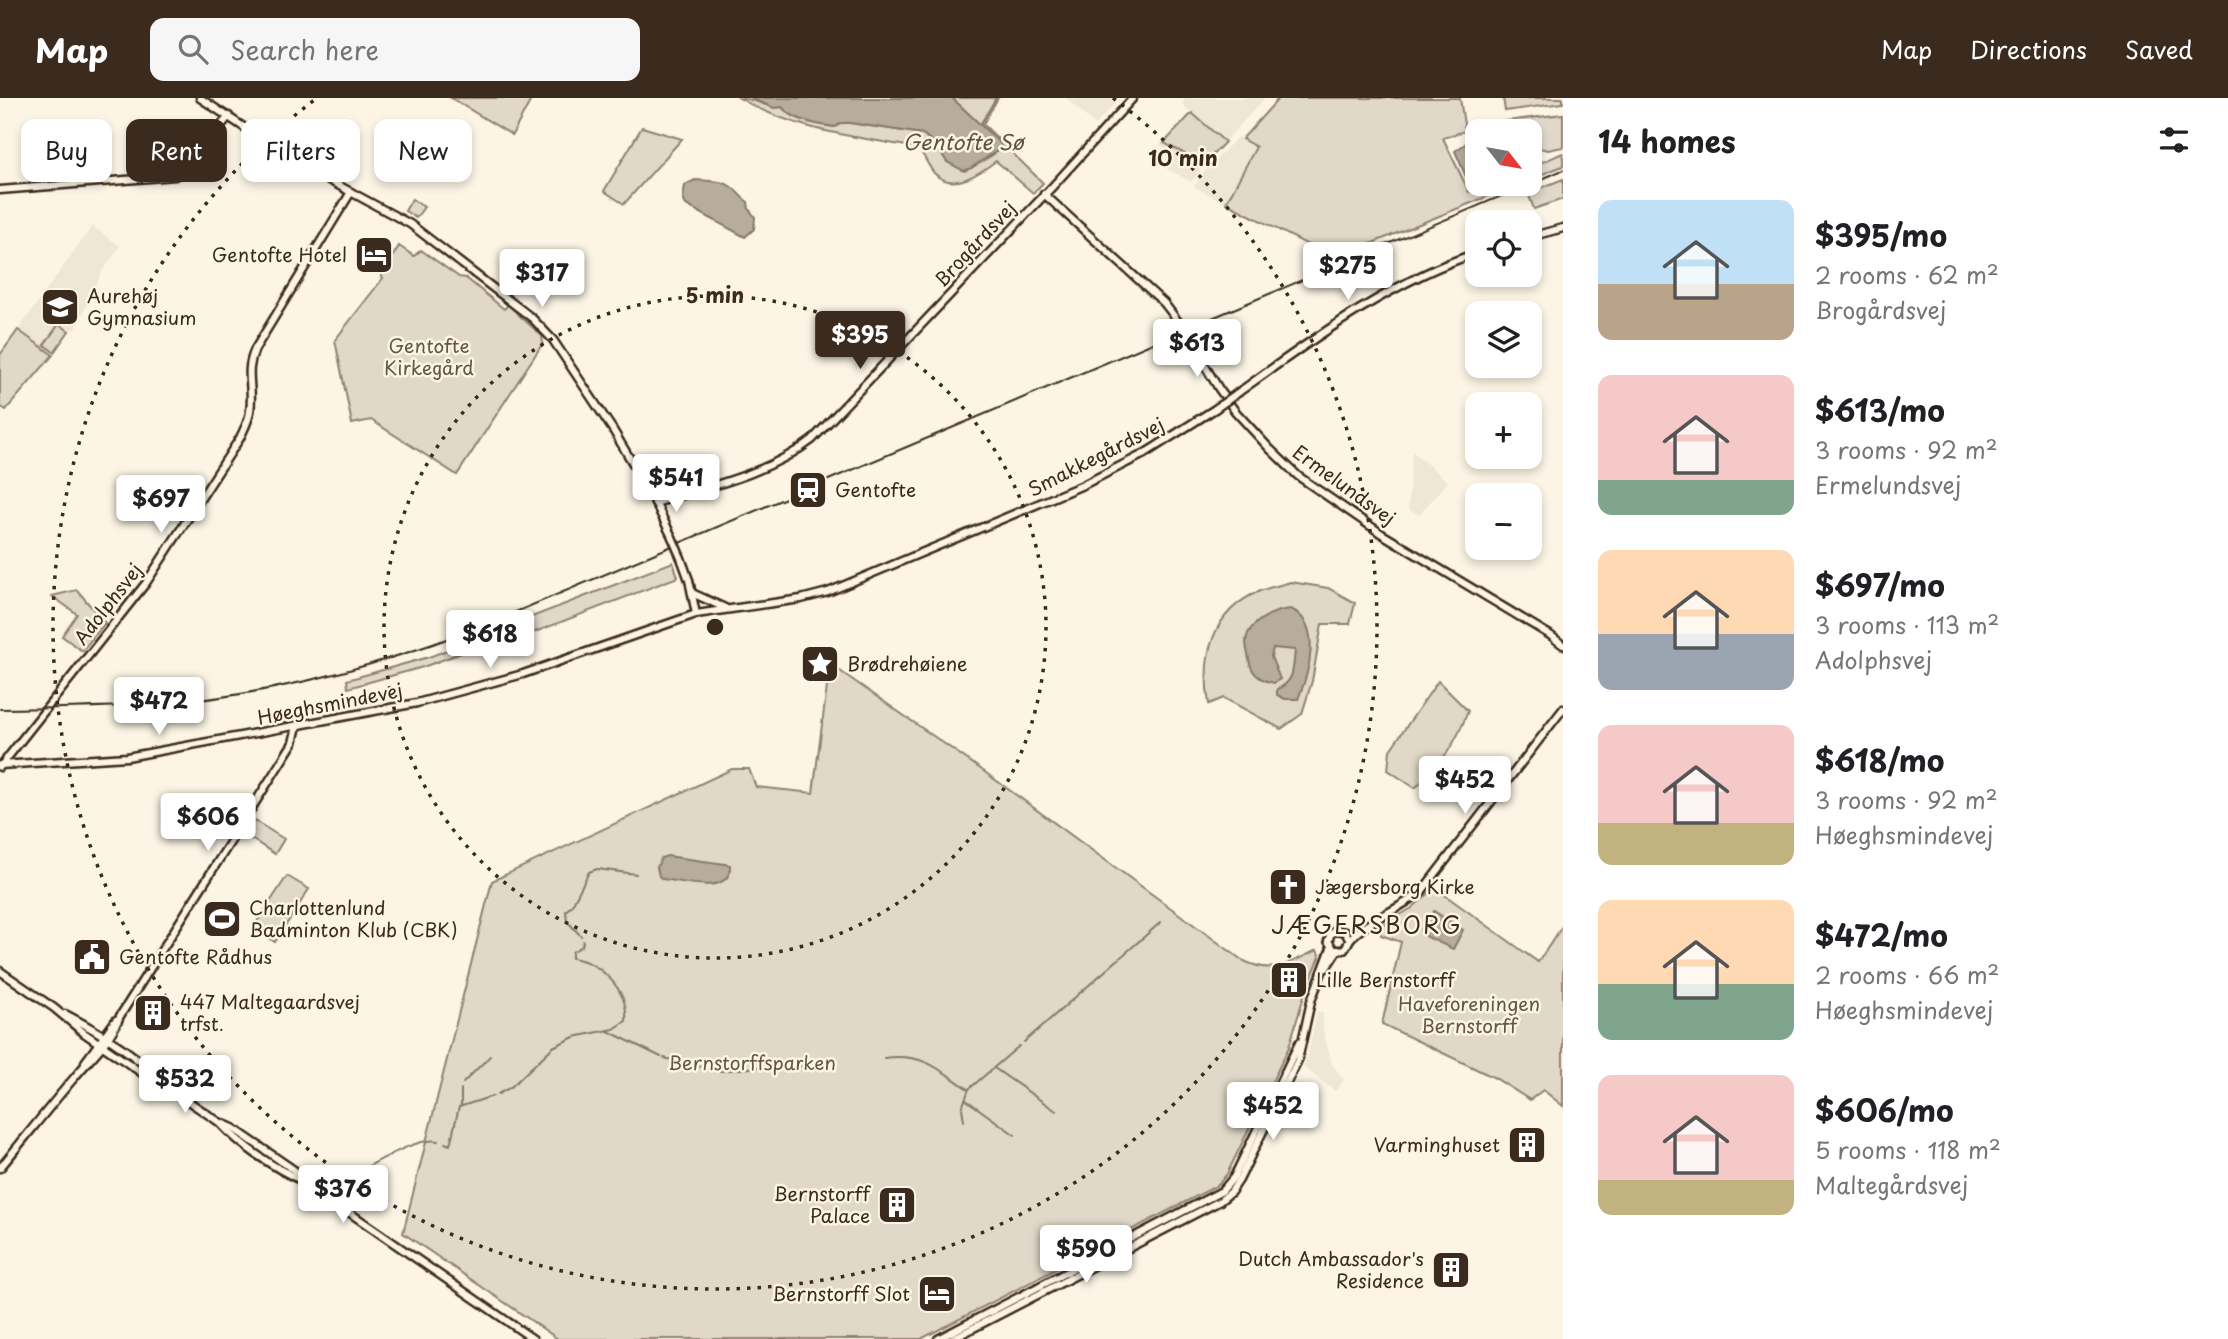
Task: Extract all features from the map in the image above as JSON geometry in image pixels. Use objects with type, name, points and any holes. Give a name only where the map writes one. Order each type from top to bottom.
[{"type":"street","points":[[200,98],[299,164],[384,208],[420,231],[514,303],[546,332],[613,430],[655,503],[681,558],[696,614]]},
{"type":"street","name":"Brogårdsvej","points":[[655,503],[733,479],[793,452],[812,440],[1133,98]]},
{"type":"street","points":[[0,190],[175,176],[184,171],[229,116]]},
{"type":"street","name":"Adolphsvej","points":[[0,766],[146,583],[240,438],[251,409],[249,366],[255,349],[349,200],[351,192]]},
{"type":"street","name":"Ermelundsvej","points":[[1044,194],[1164,303],[1236,411],[1298,475],[1382,534],[1563,645]]},
{"type":"street","points":[[1542,234],[1563,228]]},
{"type":"street","name":"Smakkegårdsvej","points":[[696,614],[801,599],[828,592],[1083,485],[1144,454],[1215,409],[1327,331],[1412,280],[1465,257]]},
{"type":"street","points":[[692,593],[725,608]]},
{"type":"street","name":"Høeghsmindevej","points":[[0,766],[127,757],[465,692],[696,614]]},
{"type":"street","name":"Ermelundsvej","points":[[1550,635],[1563,639]]},
{"type":"street","points":[[1334,949],[1328,940],[1331,933],[1338,930],[1345,932],[1368,924],[1407,903],[1430,883],[1563,709]]},
{"type":"street","points":[[0,1168],[106,1037],[293,743],[297,726]]},
{"type":"street","points":[[1334,949],[1347,947],[1349,939],[1368,924]]},
{"type":"street","points":[[1345,932],[1349,939]]},
{"type":"street","points":[[952,1339],[1227,1196],[1240,1180],[1298,1060],[1311,1001],[1334,949]]},
{"type":"street","points":[[0,971],[152,1080],[166,1086]]},
{"type":"street","points":[[54,1008],[106,1037],[166,1086],[294,1170],[305,1182],[533,1339]]},
{"type":"street","points":[[938,1339],[1222,1191],[1234,1177],[1303,1035]]},
{"type":"shaded area","points":[[1066,98],[1120,98],[1095,125]]},
{"type":"shaded area","points":[[1182,98],[1265,98],[1204,164],[1192,182],[1165,168],[1172,155],[1160,145],[1192,113],[1182,104],[1185,101]]},
{"type":"shaded area","points":[[1237,137],[1256,146],[1226,203],[1194,187]]},
{"type":"shaded area","name":"Aurehøj Gymnasium","points":[[92,226],[120,246],[103,270],[75,330],[72,328],[53,355],[18,330]]},
{"type":"shaded area","points":[[1412,451],[1448,482],[1419,515],[1408,509]]},
{"type":"shaded area","points":[[1317,1011],[1323,1013],[1323,1031],[1332,1064],[1344,1080],[1335,1091],[1303,1067]]},
{"type":"green space","points":[[451,98],[532,98],[512,135]]},
{"type":"green space","points":[[739,98],[782,107],[800,119],[835,127],[841,123],[850,123],[923,134],[937,147],[971,168],[994,154],[1000,144],[952,98],[998,98],[983,124],[1043,183],[1033,193],[996,161],[966,179],[941,179],[934,173],[919,148],[804,125],[760,109]]},
{"type":"green space","points":[[1279,98],[1460,98],[1465,131],[1443,138],[1465,184],[1465,196],[1488,196],[1321,264],[1324,253],[1226,203],[1256,147],[1242,139]]},
{"type":"green space","points":[[1503,98],[1563,98],[1563,103],[1505,111]]},
{"type":"green space","points":[[1192,113],[1225,142],[1204,164],[1164,143]]},
{"type":"green space","points":[[1563,114],[1563,147],[1542,149],[1542,119],[1523,119]]},
{"type":"green space","points":[[642,127],[682,139],[624,204],[604,191]]},
{"type":"green space","points":[[1563,153],[1563,166],[1542,174],[1543,162]]},
{"type":"green space","points":[[1563,179],[1563,199],[1534,209],[1529,196],[1542,196],[1542,187]]},
{"type":"green space","points":[[412,199],[424,207],[416,218],[405,211]]},
{"type":"green space","name":"Gentofte Kirkegård","points":[[399,246],[414,256],[421,250],[459,277],[466,278],[504,309],[508,305],[542,336],[543,343],[457,475],[371,420],[352,424],[335,340],[383,278],[381,275]]},
{"type":"green space","points":[[59,324],[69,331],[54,352],[44,345]]},
{"type":"green space","points":[[18,330],[53,355],[6,410],[0,406],[0,355]]},
{"type":"green space","points":[[673,562],[678,577],[530,634],[521,631],[423,667],[348,688],[347,680],[429,657]]},
{"type":"green space","points":[[1291,582],[1328,588],[1355,603],[1350,624],[1322,624],[1312,681],[1302,714],[1281,729],[1224,698],[1209,704],[1207,670],[1213,638],[1230,611],[1260,591]]},
{"type":"green space","points":[[77,590],[105,623],[82,651],[62,636],[77,614],[52,596]]},
{"type":"green space","name":"Bernstorffsparken","points":[[830,664],[982,770],[1242,960],[1272,968],[1289,964],[1317,950],[1320,957],[1305,992],[1289,1047],[1227,1174],[1218,1185],[921,1339],[558,1339],[403,1233],[492,881],[732,769],[749,769],[756,787],[813,793]]},
{"type":"green space","points":[[1438,681],[1468,711],[1447,753],[1415,788],[1388,770],[1390,750]]},
{"type":"green space","points":[[252,819],[284,839],[275,854],[242,833]]},
{"type":"green space","points":[[287,876],[309,889],[275,942],[253,928]]},
{"type":"green space","name":"Haveforeningen Bernstorff","points":[[1435,888],[1538,962],[1563,925],[1563,1106],[1543,1090],[1530,1100],[1495,1078],[1382,1024],[1401,942],[1381,935],[1380,926],[1412,908]]},
{"type":"water","name":"Gentofte Sø","points":[[751,98],[952,98],[1001,144],[1001,148],[964,171],[947,162],[934,143],[923,134],[850,123],[835,127],[814,123],[793,116],[782,107],[774,108]]},
{"type":"water","points":[[1465,144],[1465,174],[1455,151]]},
{"type":"water","points":[[695,180],[718,182],[732,188],[748,202],[755,217],[754,229],[745,237],[686,205],[683,199],[685,185]]},
{"type":"water","points":[[1291,609],[1301,616],[1307,626],[1311,650],[1298,699],[1285,699],[1277,695],[1277,689],[1290,678],[1295,650],[1273,648],[1271,657],[1280,679],[1274,683],[1260,678],[1254,672],[1246,644],[1256,623],[1277,612]]},
{"type":"water","points":[[667,856],[730,865],[728,875],[723,881],[704,885],[662,879],[657,867],[661,858]]},
{"type":"water","points":[[1434,911],[1463,930],[1453,949],[1427,937],[1421,930]]},
{"type":"waterway","points":[[980,125],[996,98]]},
{"type":"waterway","points":[[581,936],[567,921],[566,911],[572,905],[589,872],[597,869],[636,874]]},
{"type":"waterway","points":[[1024,1042],[1161,922]]},
{"type":"waterway","points":[[498,1094],[511,1087],[553,1047],[574,1037],[614,1029],[626,1021],[623,999],[611,979],[593,965],[572,958],[572,952],[582,946],[583,941]]},
{"type":"waterway","points":[[608,1031],[661,1057]]},
{"type":"waterway","points":[[964,1121],[962,1108],[969,1089],[1019,1046]]},
{"type":"waterway","points":[[463,1083],[490,1056]]},
{"type":"waterway","points":[[664,1058],[720,1071],[770,1066]]},
{"type":"waterway","points":[[884,1058],[919,1060],[968,1089]]},
{"type":"waterway","points":[[776,1067],[824,1065]]},
{"type":"waterway","points":[[994,1068],[1056,1111]]},
{"type":"waterway","points":[[461,1089],[461,1106]]},
{"type":"waterway","points":[[445,1143],[450,1145],[459,1107],[493,1096]]},
{"type":"waterway","points":[[965,1099],[1015,1135]]},
{"type":"waterway","points":[[354,1174],[408,1147],[438,1141]]},
{"type":"tram line","points":[[0,709],[128,706],[255,692],[338,673],[419,649],[499,619],[1563,170]]},
{"type":"place","name":"Gentofte Hotel","points":[[374,255]]},
{"type":"place","name":"Aurehøj Gymnasium","points":[[60,307]]},
{"type":"place","name":"Gentofte","points":[[808,490]]},
{"type":"place","name":"Brødrehøiene","points":[[820,664]]},
{"type":"place","name":"Jægersborg Kirke","points":[[1288,887]]},
{"type":"place","name":"Charlottenlund Badminton Klub (CBK)","points":[[222,919]]},
{"type":"place","name":"Gentofte Rådhus","points":[[92,957]]},
{"type":"place","name":"Lille Bernstorff","points":[[1289,980]]},
{"type":"place","name":"447 Maltegaardsvej trfst.","points":[[153,1013]]},
{"type":"place","name":"Varminghuset","points":[[1527,1145]]},
{"type":"place","name":"Bernstorff Palace","points":[[897,1205]]},
{"type":"place","name":"Dutch Ambassador's Residence","points":[[1451,1270]]},
{"type":"place","name":"Bernstorff Slot","points":[[937,1294]]},
{"type":"district","name":"JÆGERSBORG","points":[[1367,926]]}]
